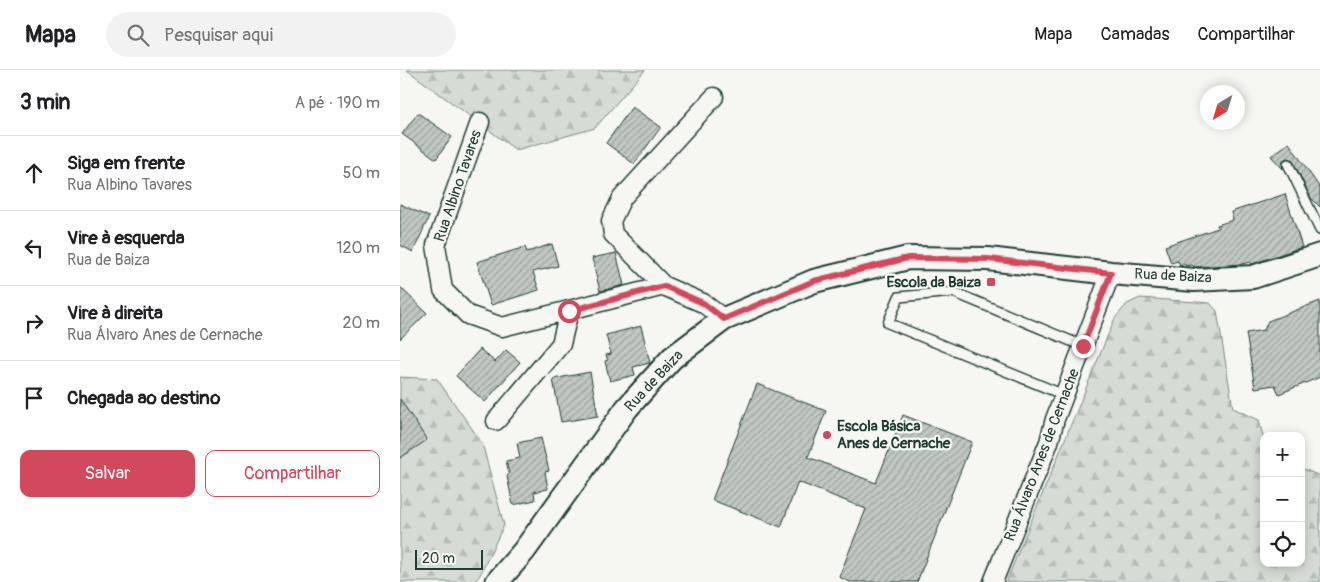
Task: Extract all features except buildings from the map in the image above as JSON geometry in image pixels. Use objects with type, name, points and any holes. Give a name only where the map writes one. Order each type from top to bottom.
[{"type":"street","points":[[714,97],[622,198],[611,221],[613,234],[664,286],[703,303],[724,319]]},
{"type":"street","name":"Rua Albino Tavares","points":[[480,122],[436,245],[443,290],[468,316],[502,327],[664,286]]},
{"type":"street","name":"Rua de Baiza","points":[[497,582],[524,551],[627,408],[672,358],[724,319],[814,281],[908,258],[988,259],[1194,280],[1253,277],[1320,255]]},
{"type":"street","name":"Rua Álvaro Anes de Cernache","points":[[993,582],[1049,442],[1055,419],[1111,273]]},
{"type":"street","points":[[496,421],[561,344],[569,311]]},
{"type":"lane","points":[[1288,164],[1320,230]]},
{"type":"lane","points":[[1064,395],[888,323],[899,297],[953,292],[1083,346]]},
{"type":"green space","points":[[407,70],[645,70],[595,128],[516,150]]},
{"type":"green space","points":[[1140,298],[1210,303],[1217,311],[1233,408],[1259,420],[1262,432],[1260,432],[1260,567],[1305,567],[1305,470],[1320,476],[1320,582],[1006,582],[1115,318],[1127,304]]},
{"type":"green space","points":[[400,377],[437,379],[482,443],[504,525],[480,575],[474,582],[400,582]]},
{"type":"place","name":"Escola da Baiza","points":[[991,282]]},
{"type":"place","name":"Escola Básica Anes de Cernache","points":[[827,435]]},
{"type":"route","points":[[569,311],[664,286],[703,303],[724,319],[814,281],[908,258],[988,259],[1111,273],[1083,346]]}]
